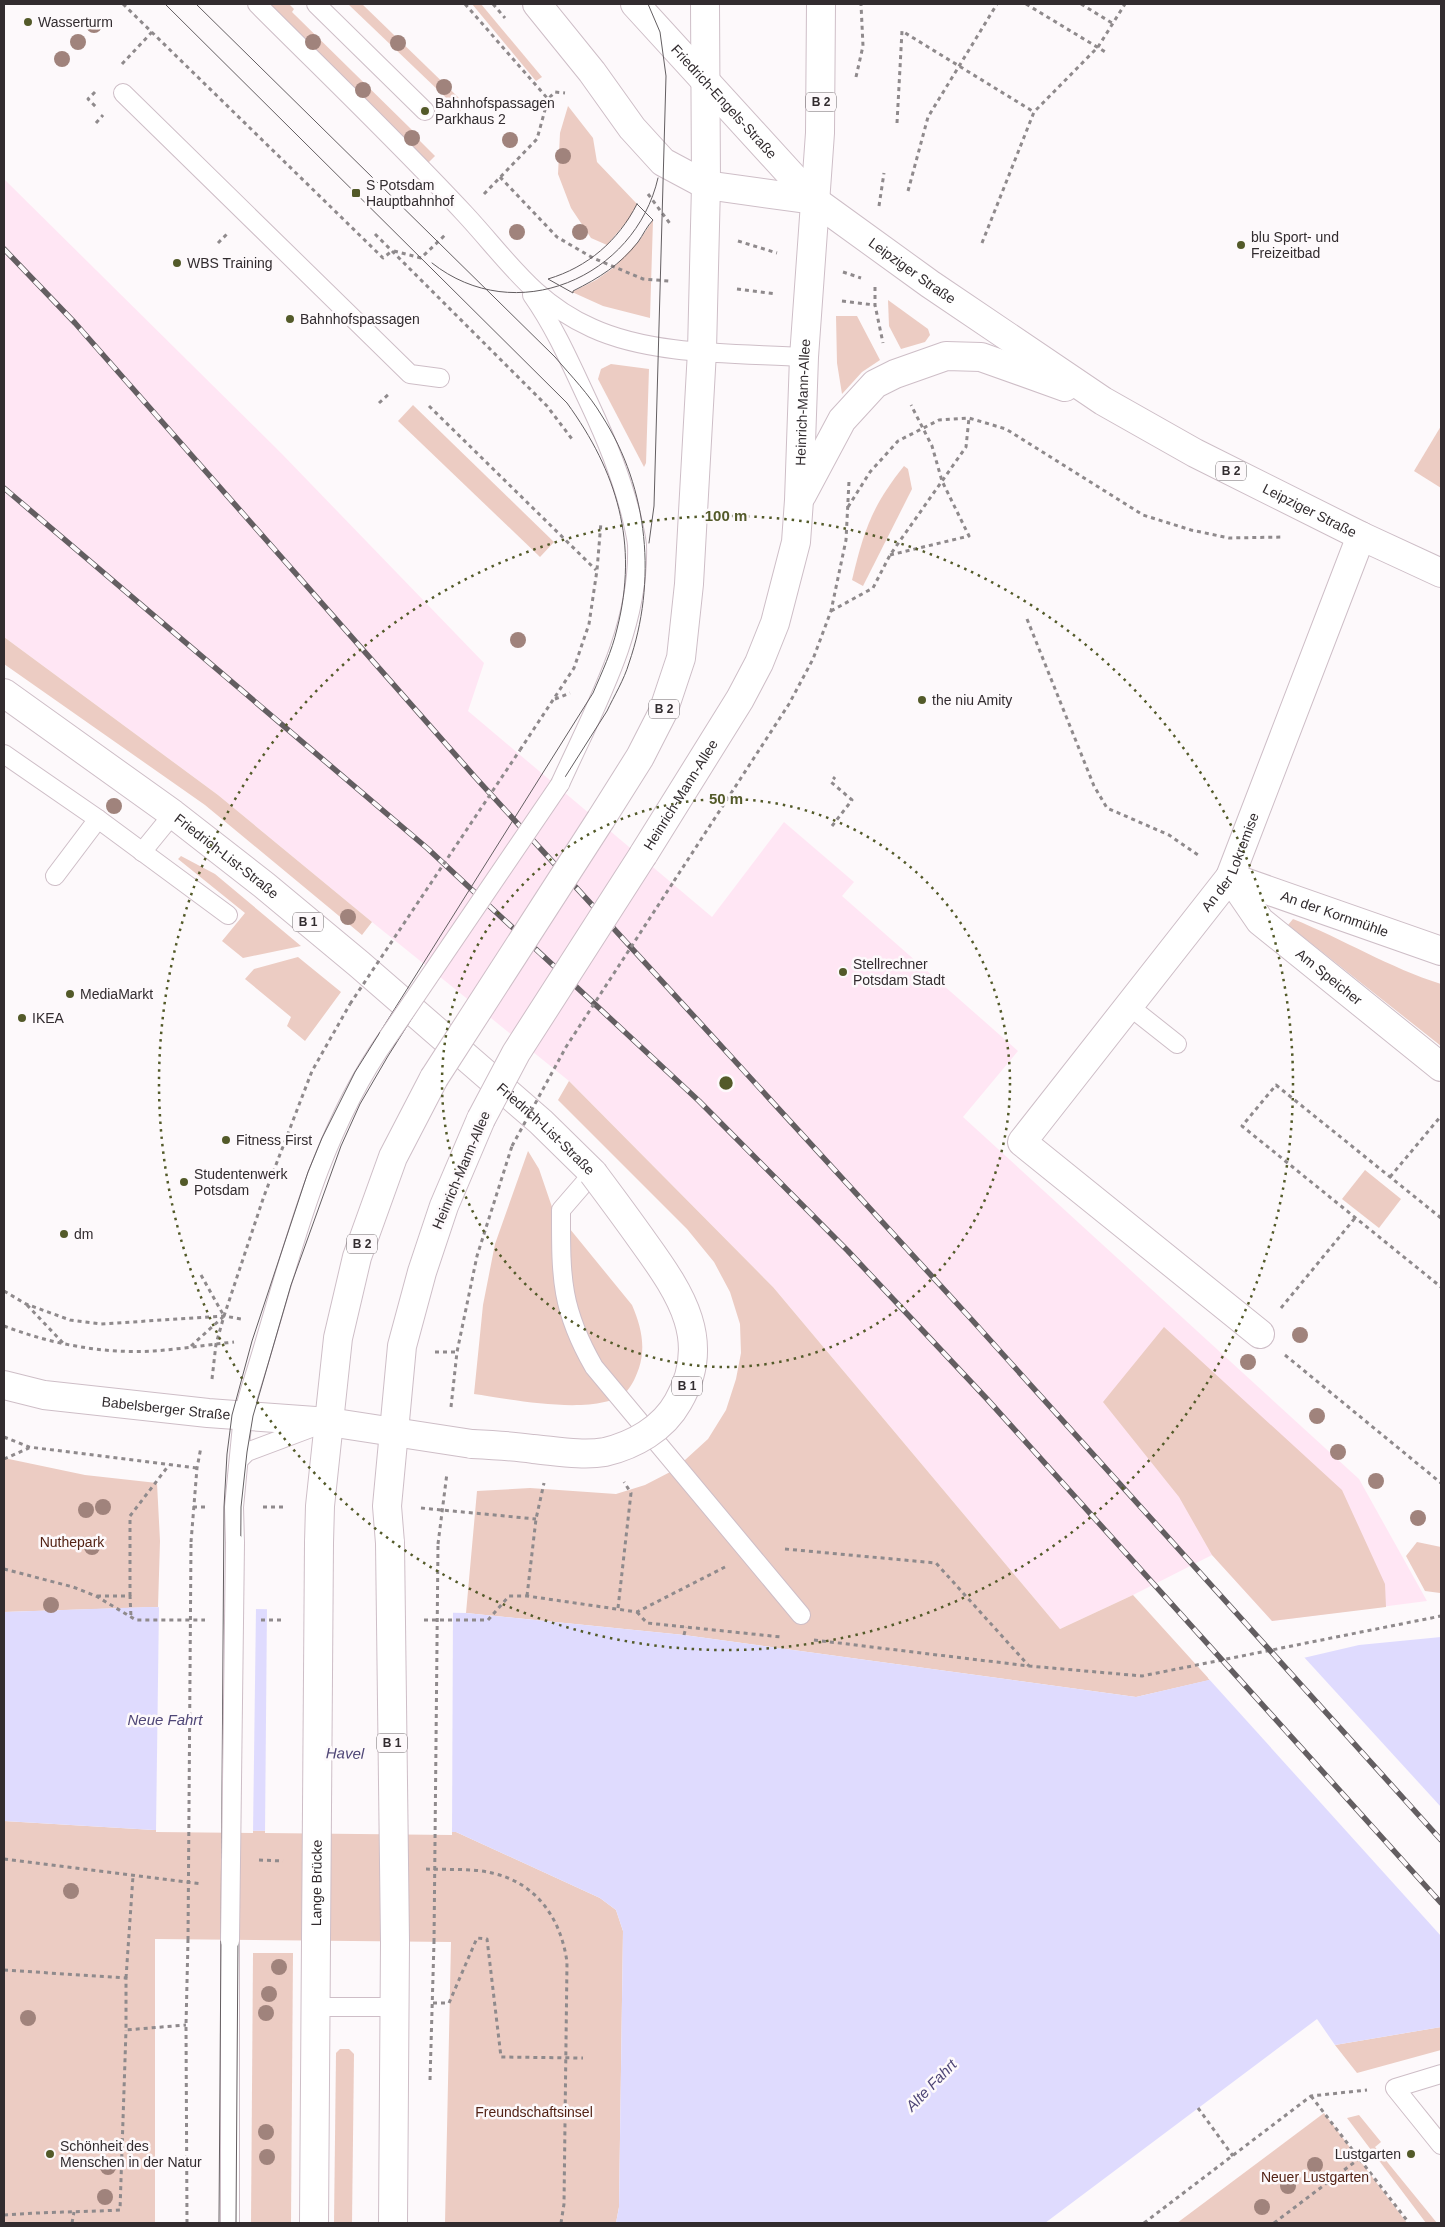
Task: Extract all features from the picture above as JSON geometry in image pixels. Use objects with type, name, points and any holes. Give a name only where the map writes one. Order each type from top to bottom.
[{"type":"main road","points":[[537,4],[592,72],[632,128],[660,160],[706,185],[707,83],[705,4]]},
{"type":"main road","name":"Friedrich-Engels-Straße","points":[[636,4],[814,200]]},
{"type":"main road","name":"Heinrich-Mann-Allee","points":[[393,2007],[395,1942],[388,1506],[402,1346],[422,1272],[444,1206],[481,1118],[516,1053],[740,699],[759,662],[787,583],[796,542],[799,500],[804,357],[820,133],[821,4]]},
{"type":"main road","name":"Leipziger Straße","points":[[706,185],[814,200],[874,244],[1102,401],[1195,453],[1441,573]]},
{"type":"main road","name":"B 2","points":[[329,1422],[338,1338],[357,1257],[393,1157],[434,1078],[640,757],[663,712],[681,658],[689,584],[702,351],[706,185]]},
{"type":"main road","name":"Leipziger Straße","points":[[799,500],[842,420],[875,384],[894,374],[946,356],[981,357],[1102,401]]},
{"type":"main road","name":"An der Lokremise","points":[[1260,1334],[1022,1142],[1230,877],[1362,536]]},
{"type":"main road","name":"Friedrich-List-Straße","points":[[4,693],[173,814],[264,885],[359,964],[540,1122],[594,1173],[673,1284],[687,1314],[694,1340],[694,1355],[687,1388],[675,1409],[662,1423],[645,1436],[626,1446],[603,1452],[559,1452],[472,1444],[329,1422]]},
{"type":"main road","name":"An der Kornmühle","points":[[1230,877],[1441,951]]},
{"type":"main road","name":"Am Speicher","points":[[1230,877],[1260,921],[1441,1067]]},
{"type":"main road","name":"Babelsberger Straße","points":[[4,1385],[44,1395],[329,1422]]},
{"type":"main road","name":"Lange Brücke","points":[[314,2223],[319,1543],[320,1506],[329,1422]]},
{"type":"main road","name":"B 1","points":[[393,2007],[393,2223]]},
{"type":"lane","points":[[257,4],[465,214],[534,292],[562,312],[592,328],[633,342],[658,347],[804,357]]},
{"type":"lane","points":[[316,4],[425,111]]},
{"type":"lane","points":[[123,93],[410,374],[440,378]]},
{"type":"lane","points":[[230,2223],[230,1941],[234,1507],[243,1415],[291,1257],[331,1139],[353,1095],[388,1038],[560,784],[616,660],[630,611],[636,569],[637,543],[625,492],[612,450],[564,348],[536,300],[505,260]]},
{"type":"lane","points":[[4,754],[98,819],[228,915]]},
{"type":"lane","points":[[142,852],[173,814]]},
{"type":"lane","points":[[55,876],[98,819]]},
{"type":"lane","points":[[1128,1006],[1176,1044]]},
{"type":"lane","points":[[594,1173],[561,1210],[561,1271],[564,1298],[578,1341],[594,1367],[800,1615]]},
{"type":"lane","points":[[240,1460],[247,1452],[329,1422]]},
{"type":"lane","points":[[316,2007],[393,2007]]},
{"type":"lane","points":[[1441,2074],[1395,2088],[1441,2145]]},
{"type":"path","points":[[123,4],[383,258],[392,251]]},
{"type":"path","points":[[465,4],[548,99]]},
{"type":"path","points":[[908,191],[928,117],[997,4]]},
{"type":"path","points":[[1026,4],[1107,53]]},
{"type":"path","points":[[1081,4],[1112,23]]},
{"type":"path","points":[[982,243],[1034,112],[1098,47],[1125,4]]},
{"type":"path","points":[[897,123],[902,31],[1034,112]]},
{"type":"path","points":[[392,251],[421,258],[537,140],[548,99],[555,92],[568,94]]},
{"type":"path","points":[[96,123],[103,114]]},
{"type":"path","points":[[884,172],[874,244],[875,305],[885,352],[894,374],[924,427],[942,481],[968,536],[890,555]]},
{"type":"path","points":[[500,178],[557,237],[593,258]]},
{"type":"path","points":[[375,234],[547,406],[574,444]]},
{"type":"path","points":[[428,404],[597,570]]},
{"type":"path","points":[[831,611],[873,588],[890,555],[966,448],[969,418]]},
{"type":"path","points":[[848,508],[870,472],[884,454],[898,441],[939,420],[969,418],[1006,429],[1144,515],[1161,522],[1229,538],[1286,537]]},
{"type":"path","points":[[216,1344],[264,1196],[312,1071],[350,1004],[574,668],[589,624],[597,570],[600,520]]},
{"type":"path","points":[[1027,619],[1094,786],[1107,808],[1170,836]]},
{"type":"path","points":[[832,826],[852,800],[831,782],[835,777]]},
{"type":"path","points":[[457,1352],[477,1256],[512,1146],[566,1046],[674,881]]},
{"type":"path","points":[[1441,1218],[1276,1085],[1242,1126],[1441,1287]]},
{"type":"path","points":[[1390,1177],[1441,1116]]},
{"type":"path","points":[[1355,1218],[1260,1334],[1441,1484]]},
{"type":"path","points":[[201,1275],[224,1316]]},
{"type":"path","points":[[4,1291],[26,1304],[70,1320],[101,1324],[224,1316],[247,1320]]},
{"type":"path","points":[[26,1304],[65,1344]]},
{"type":"path","points":[[4,1326],[65,1344],[108,1350],[153,1351],[190,1346],[224,1316]]},
{"type":"path","points":[[4,1438],[29,1448],[197,1468],[191,1542],[186,2025],[187,2223]]},
{"type":"path","points":[[4,1459],[29,1448]]},
{"type":"path","points":[[131,1617],[130,1516],[169,1465]]},
{"type":"path","points":[[618,1608],[631,1493]]},
{"type":"path","points":[[434,1942],[438,1544],[442,1510],[536,1519],[527,1596]]},
{"type":"path","points":[[637,1612],[750,1554],[773,1548],[936,1563],[1029,1666]]},
{"type":"path","points":[[4,1569],[73,1587],[96,1596],[136,1620]]},
{"type":"path","points":[[96,1596],[130,1596]]},
{"type":"path","points":[[460,1620],[488,1620],[509,1596],[527,1596],[637,1612],[647,1622],[783,1637]]},
{"type":"path","points":[[812,1640],[1029,1666],[1142,1676],[1441,1616]]},
{"type":"path","points":[[684,1635],[686,1627]]},
{"type":"path","points":[[4,1859],[210,1884]]},
{"type":"path","points":[[444,1870],[492,1873],[518,1882],[540,1900],[556,1920],[564,1943],[567,1962],[564,2204],[561,2223]]},
{"type":"path","points":[[4,2214],[61,2210],[74,2212],[120,2210],[126,1978],[133,1876]]},
{"type":"path","points":[[433,2003],[449,2003],[477,1938],[487,1939],[501,2057],[583,2058]]},
{"type":"path","points":[[4,1970],[126,1978]]},
{"type":"path","points":[[126,2030],[186,2025]]},
{"type":"path","points":[[1144,2223],[1312,2096],[1395,2088]]},
{"type":"path","points":[[1312,2096],[1409,2223]]},
{"type":"path","points":[[1198,2108],[1233,2156]]},
{"type":"path","points":[[1274,2223],[1360,2158]]},
{"type":"path","points":[[72,2223],[74,2212]]},
{"type":"shaded area","points":[[4,179],[281,453],[484,663],[468,711],[712,917],[784,822],[854,882],[842,896],[1018,1051],[963,1117],[1359,1479],[1427,1601],[1272,1621],[1212,1555],[1060,1629],[773,1287],[569,1081],[218,795],[4,637]]},
{"type":"green space","points":[[267,4],[289,4],[294,9],[292,12],[412,130],[412,133],[435,156],[427,164]]},
{"type":"green space","points":[[348,4],[362,4],[461,100],[461,112]]},
{"type":"green space","points":[[472,4],[481,4],[542,77],[536,81]]},
{"type":"green space","points":[[568,106],[593,138],[597,162],[637,204],[629,219],[607,245],[591,238],[571,208],[558,174],[560,133]]},
{"type":"green space","points":[[653,220],[650,318],[603,306],[572,292],[596,280],[613,268],[639,241]]},
{"type":"green space","points":[[888,300],[928,329],[930,335],[925,342],[901,349],[889,326]]},
{"type":"green space","points":[[836,316],[857,316],[880,360],[862,372],[842,394],[837,363]]},
{"type":"green space","points":[[611,364],[649,369],[646,463],[644,467],[598,379],[601,369]]},
{"type":"green space","points":[[413,405],[554,542],[540,557],[398,421]]},
{"type":"green space","points":[[1441,426],[1441,488],[1414,471]]},
{"type":"green space","points":[[904,466],[908,469],[912,489],[863,586],[852,580],[865,533],[877,506]]},
{"type":"green space","points":[[4,637],[218,795],[372,922],[362,935],[205,805],[4,664]]},
{"type":"green space","points":[[181,856],[215,874],[301,946],[243,958],[222,941],[245,913],[178,859]]},
{"type":"green space","points":[[1293,919],[1403,970],[1441,984],[1441,1046],[1288,925]]},
{"type":"green space","points":[[298,957],[341,992],[305,1041],[287,1026],[291,1017],[245,979],[254,969]]},
{"type":"green space","points":[[569,1081],[773,1287],[1060,1629],[1133,1595],[1210,1680],[1136,1697],[684,1635],[466,1613],[477,1491],[530,1488],[616,1494],[645,1485],[674,1470],[708,1439],[726,1410],[736,1379],[741,1353],[740,1324],[730,1292],[714,1262],[687,1229],[558,1100]]},
{"type":"green space","points":[[528,1151],[539,1169],[552,1207],[632,1305],[638,1321],[642,1344],[639,1368],[633,1383],[627,1391],[614,1399],[597,1404],[554,1405],[474,1394],[483,1305],[495,1244]]},
{"type":"green space","points":[[1365,1170],[1401,1199],[1379,1228],[1342,1199]]},
{"type":"green space","points":[[1164,1327],[1342,1490],[1385,1584],[1386,1607],[1272,1621],[1212,1555],[1179,1497],[1103,1402]]},
{"type":"green space","name":"Nuthepark","points":[[4,1458],[85,1475],[157,1483],[160,1541],[158,1607],[4,1612]]},
{"type":"green space","points":[[1417,1542],[1441,1547],[1440,1593],[1425,1591],[1406,1556]]},
{"type":"green space","name":"Freundschaftsinsel","points":[[4,1821],[154,1830],[456,1832],[600,1898],[616,1910],[623,1931],[619,2207],[616,2223],[445,2223],[451,1942],[155,1939],[155,2223],[4,2223]]},
{"type":"green space","points":[[253,1953],[293,1953],[291,2223],[251,2223]]},
{"type":"green space","points":[[1441,2027],[1441,2050],[1357,2073],[1335,2045]]},
{"type":"green space","points":[[340,2049],[349,2049],[354,2054],[352,2223],[334,2223],[336,2053]]},
{"type":"green space","name":"Neuer Lustgarten","points":[[1324,2113],[1407,2223],[1177,2223]]},
{"type":"green space","points":[[1359,2115],[1381,2142],[1375,2147],[1437,2223],[1426,2223],[1347,2118]]},
{"type":"water","points":[[149,1607],[466,1613],[684,1635],[1136,1697],[1359,1645],[1441,1637],[1441,2027],[1335,2045],[1317,2019],[1045,2223],[616,2223],[619,2207],[623,1931],[616,1910],[600,1898],[456,1832],[154,1830],[4,1821],[4,1612]]},
{"type":"pier","points":[[159,1605],[256,1607],[253,1833],[156,1832]]},
{"type":"pier","points":[[267,1607],[453,1610],[452,1835],[265,1833]]},
{"type":"pier","points":[[1303,1656],[1441,1807],[1441,1936],[1208,1678]]},
{"type":"tram line","points":[[165,4],[567,403],[599,455],[611,482],[624,538],[626,567],[623,597],[615,637],[593,693],[355,1072],[322,1138],[308,1172],[252,1341],[232,1415],[227,1454],[224,1507],[219,2223]]},
{"type":"tram line","points":[[196,4],[555,357],[586,393],[618,444],[630,474],[639,505],[644,536],[645,568],[638,632],[622,682],[607,711],[388,1056],[360,1104],[341,1146],[291,1285],[253,1416],[241,1507],[236,2223]]},
{"type":"tram line","points":[[648,4],[660,32],[666,76],[654,506],[649,543]]},
{"type":"tram line","points":[[432,263],[465,282],[499,292],[534,291],[568,283],[598,266],[625,243],[645,213],[658,178]]},
{"type":"tram line","points":[[637,204],[653,220],[638,242],[616,264],[600,276],[573,291],[573,293],[548,279],[563,274],[589,260],[600,251],[621,230],[637,204]]},
{"type":"railway","points":[[4,249],[75,323],[475,777],[972,1320],[1441,1840]]},
{"type":"railway","points":[[4,488],[427,848],[699,1101],[848,1251],[987,1399],[1441,1903]]},
{"type":"place","name":"Wasserturm","points":[[28,22]]},
{"type":"place","name":"Bahnhofspassagen Parkhaus 2","points":[[425,111]]},
{"type":"place","name":"S Potsdam Hauptbahnhof","points":[[356,193]]},
{"type":"place","name":"blu Sport- und Freizeitbad","points":[[1241,245]]},
{"type":"place","name":"WBS Training","points":[[177,263]]},
{"type":"place","name":"Bahnhofspassagen","points":[[290,319]]},
{"type":"place","name":"the niu Amity","points":[[922,700]]},
{"type":"place","name":"Stellrechner Potsdam Stadt","points":[[843,972]]},
{"type":"place","name":"MediaMarkt","points":[[70,994]]},
{"type":"place","name":"IKEA","points":[[22,1018]]},
{"type":"place","name":"Fitness First","points":[[226,1140]]},
{"type":"place","name":"Studentenwerk Potsdam","points":[[184,1182]]},
{"type":"place","name":"dm","points":[[64,1234]]},
{"type":"place","name":"Schönheit des Menschen in der Natur","points":[[50,2154]]},
{"type":"place","name":"Lustgarten","points":[[1411,2154]]},
{"type":"water label","name":"Neue Fahrt","points":[[165,1719]]},
{"type":"water label","name":"Havel","points":[[345,1753]]},
{"type":"water label","name":"Alte Fahrt","points":[[931,2085]]}]
